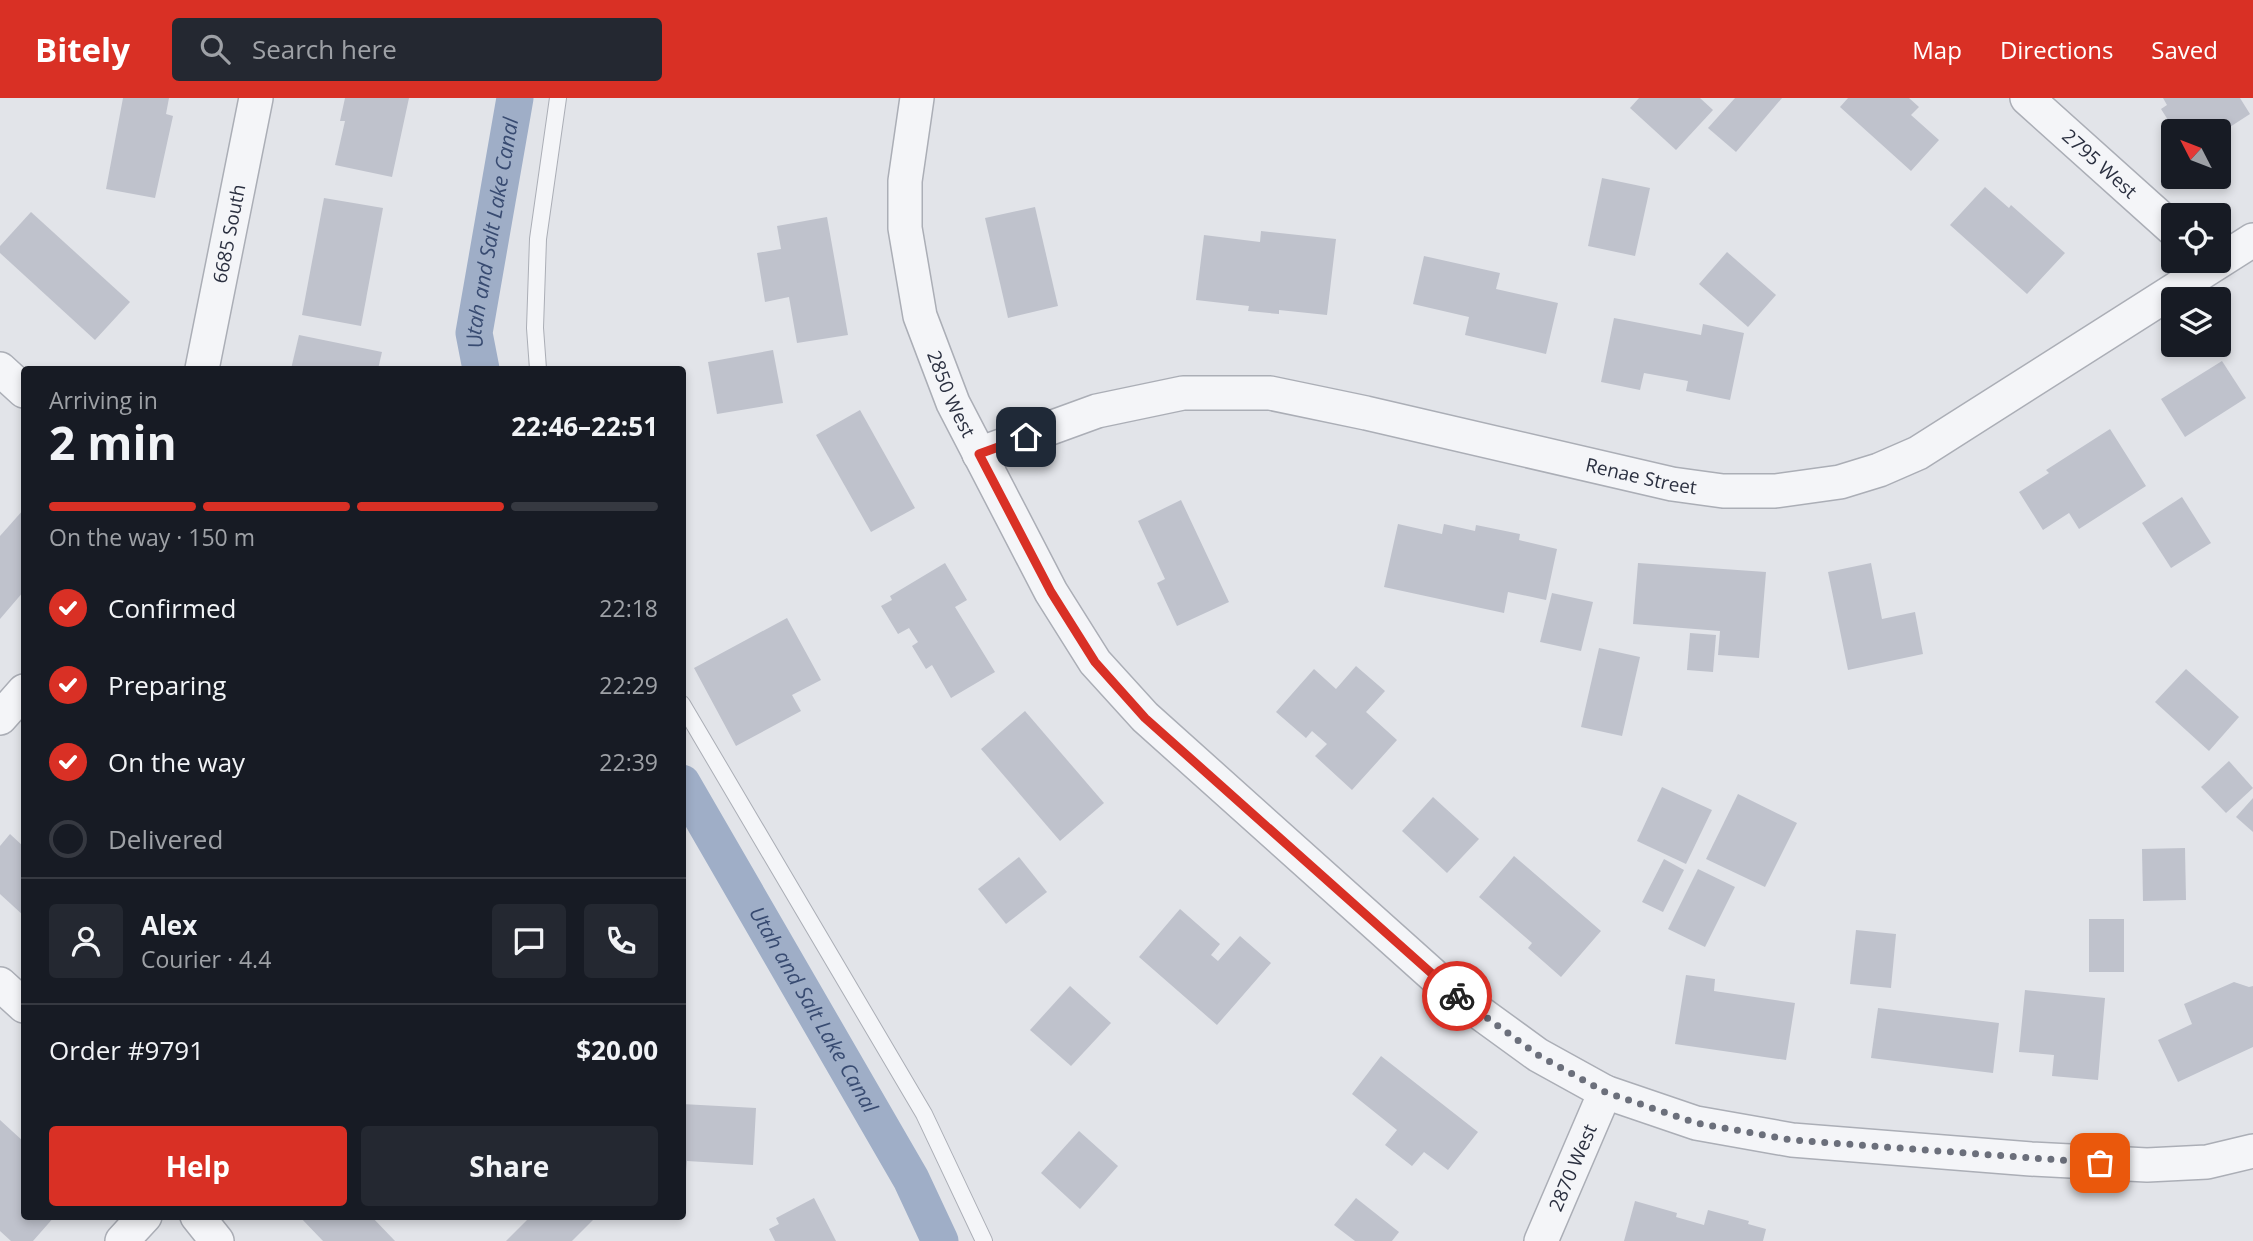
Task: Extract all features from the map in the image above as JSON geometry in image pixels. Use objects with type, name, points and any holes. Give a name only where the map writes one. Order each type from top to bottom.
[{"type":"street","name":"6685 South","points":[[203,366],[256,98]]},
{"type":"street","name":"2850 West","points":[[917,98],[905,181],[905,228],[920,316],[953,403],[1058,604],[1095,662],[1145,718],[1454,994],[1538,1055],[1605,1092],[1696,1123],[1792,1140],[2031,1159],[2147,1165],[2207,1162],[2253,1151]]},
{"type":"street","name":"2795 West","points":[[2027,98],[2161,218]]},
{"type":"street","name":"Renae Street","points":[[2231,252],[2253,240]]},
{"type":"street","name":"Renae Street","points":[[979,454],[1097,411],[1183,393],[1270,393],[1672,484],[1723,491],[1775,491],[1840,482],[1879,470],[1918,453],[2195,273]]},
{"type":"street","points":[[0,369],[21,388]]},
{"type":"street","points":[[0,718],[21,694]]},
{"type":"street","points":[[0,984],[21,1003]]},
{"type":"street","name":"2870 West","points":[[1541,1241],[1605,1092]]},
{"type":"street","points":[[122,1241],[141,1220]]},
{"type":"street","points":[[200,1220],[217,1241]]},
{"type":"lane","points":[[538,366],[535,328],[538,239],[558,98]]},
{"type":"lane","points":[[686,712],[924,1114],[984,1241]]},
{"type":"building","points":[[123,98],[169,98],[166,114],[173,116],[155,198],[106,189]]},
{"type":"building","points":[[345,98],[409,98],[392,177],[335,165],[345,121],[340,121]]},
{"type":"building","points":[[1639,98],[1700,98],[1713,110],[1676,150],[1630,108]]},
{"type":"building","points":[[1735,98],[1782,98],[1736,152],[1708,128]]},
{"type":"building","points":[[1848,98],[1909,98],[1919,107],[1911,115],[1939,140],[1911,171],[1840,107]]},
{"type":"building","points":[[2163,98],[2240,98],[2250,114],[2231,126],[2231,119],[2167,119],[2161,109],[2167,105]]},
{"type":"building","points":[[1602,178],[1650,188],[1635,256],[1588,246]]},
{"type":"building","points":[[1985,187],[2009,208],[2011,205],[2065,253],[2027,294],[1950,225]]},
{"type":"building","points":[[324,198],[383,208],[361,326],[302,315]]},
{"type":"building","points":[[1035,207],[1058,306],[1008,318],[985,218]]},
{"type":"building","points":[[31,212],[130,302],[95,340],[0,253],[0,246]]},
{"type":"building","points":[[827,217],[848,335],[797,343],[789,297],[765,302],[757,253],[781,249],[777,226]]},
{"type":"building","points":[[1261,231],[1336,239],[1327,315],[1279,310],[1279,314],[1248,311],[1249,306],[1196,300],[1204,235],[1260,242]]},
{"type":"building","points":[[1727,252],[1776,295],[1748,327],[1699,284]]},
{"type":"building","points":[[1424,256],[1500,273],[1496,289],[1558,303],[1546,354],[1465,335],[1469,317],[1413,304]]},
{"type":"building","points":[[1614,318],[1701,335],[1703,324],[1744,333],[1730,400],[1686,391],[1688,381],[1644,373],[1640,390],[1601,382]]},
{"type":"building","points":[[299,335],[382,352],[379,366],[292,366]]},
{"type":"building","points":[[773,350],[783,403],[717,414],[708,362]]},
{"type":"building","points":[[2222,361],[2246,398],[2185,437],[2161,399]]},
{"type":"building","points":[[860,410],[915,508],[871,532],[816,435]]},
{"type":"building","points":[[2110,429],[2146,486],[2079,529],[2069,513],[2043,530],[2019,492],[2049,473],[2046,470]]},
{"type":"building","points":[[2182,497],[2211,543],[2171,568],[2142,523]]},
{"type":"building","points":[[1181,500],[1229,602],[1177,626],[1157,583],[1165,579],[1138,521]]},
{"type":"building","points":[[21,512],[21,594],[0,619],[0,536]]},
{"type":"building","points":[[1398,524],[1442,534],[1444,524],[1475,531],[1476,525],[1520,534],[1519,540],[1557,549],[1546,600],[1508,592],[1504,613],[1384,587]]},
{"type":"building","points":[[945,563],[967,600],[955,607],[995,672],[951,698],[932,665],[926,669],[912,646],[918,642],[909,628],[898,634],[881,606],[892,600],[890,596]]},
{"type":"building","points":[[1638,563],[1766,572],[1759,658],[1718,655],[1720,631],[1633,624]]},
{"type":"building","points":[[1871,563],[1882,619],[1915,612],[1923,654],[1848,670],[1828,572]]},
{"type":"building","points":[[1552,593],[1593,602],[1581,651],[1540,642]]},
{"type":"building","points":[[787,618],[821,680],[792,695],[801,711],[736,746],[694,668]]},
{"type":"building","points":[[1690,633],[1716,635],[1713,672],[1687,670]]},
{"type":"building","points":[[1599,648],[1640,657],[1622,736],[1581,727]]},
{"type":"building","points":[[1356,666],[1385,691],[1366,712],[1397,740],[1352,790],[1315,756],[1327,744],[1312,731],[1306,738],[1276,712],[1314,669],[1336,689]]},
{"type":"building","points":[[2186,669],[2239,717],[2209,751],[2155,702]]},
{"type":"building","points":[[1025,711],[1104,803],[1060,841],[981,749]]},
{"type":"building","points":[[2229,761],[2253,788],[2226,813],[2201,787]]},
{"type":"building","points":[[1662,787],[1712,810],[1686,864],[1637,841]]},
{"type":"building","points":[[1738,794],[1797,823],[1765,887],[1706,859]]},
{"type":"building","points":[[1433,797],[1479,839],[1447,873],[1402,831]]},
{"type":"building","points":[[2253,798],[2253,832],[2236,817]]},
{"type":"building","points":[[10,834],[21,844],[21,913],[0,894],[0,846]]},
{"type":"building","points":[[2185,848],[2186,900],[2143,901],[2142,849]]},
{"type":"building","points":[[1514,856],[1601,931],[1561,977],[1528,948],[1532,943],[1479,897]]},
{"type":"building","points":[[1019,857],[1047,892],[1006,924],[978,889]]},
{"type":"building","points":[[1664,859],[1684,870],[1663,912],[1642,902]]},
{"type":"building","points":[[1698,869],[1735,887],[1705,947],[1668,929]]},
{"type":"building","points":[[1180,909],[1220,944],[1211,955],[1218,961],[1240,936],[1271,963],[1217,1025],[1139,957]]},
{"type":"building","points":[[2089,919],[2124,919],[2124,972],[2089,972]]},
{"type":"building","points":[[1856,930],[1896,934],[1891,988],[1850,984]]},
{"type":"building","points":[[1686,975],[1715,979],[1714,991],[1795,1003],[1786,1060],[1675,1044]]},
{"type":"building","points":[[2234,982],[2253,986],[2253,1047],[2178,1082],[2158,1040],[2192,1024],[2184,1004]]},
{"type":"building","points":[[1070,986],[1111,1023],[1071,1066],[1030,1030]]},
{"type":"building","points":[[2025,990],[2105,998],[2098,1080],[2052,1076],[2054,1055],[2019,1052]]},
{"type":"building","points":[[1878,1008],[1999,1023],[1993,1073],[1871,1058]]},
{"type":"building","points":[[1381,1056],[1478,1132],[1448,1170],[1424,1152],[1412,1166],[1385,1145],[1397,1130],[1352,1094]]},
{"type":"building","points":[[686,1104],[756,1108],[753,1165],[687,1161],[686,1171]]},
{"type":"building","points":[[0,1120],[21,1139],[21,1220],[51,1220],[33,1241],[11,1241],[0,1231]]},
{"type":"building","points":[[1079,1131],[1118,1166],[1080,1209],[1041,1173]]},
{"type":"building","points":[[814,1198],[836,1241],[775,1241],[769,1229],[779,1224],[776,1218]]},
{"type":"building","points":[[1356,1198],[1399,1232],[1392,1241],[1355,1241],[1334,1225]]},
{"type":"building","points":[[1635,1201],[1677,1213],[1676,1217],[1704,1225],[1708,1210],[1749,1221],[1748,1224],[1766,1229],[1763,1241],[1624,1241]]},
{"type":"building","points":[[303,1220],[375,1220],[395,1241],[323,1241]]},
{"type":"building","points":[[527,1220],[593,1220],[572,1241],[506,1241]]},
{"type":"waterway","name":"Utah and Salt Lake Canal","points":[[480,366],[474,333],[515,98]]},
{"type":"waterway","name":"Utah and Salt Lake Canal","points":[[686,790],[911,1179],[940,1241]]},
{"type":"way so far","points":[[1457,996],[1538,1055],[1605,1092],[1696,1123],[1792,1140],[2100,1163]]},
{"type":"route","points":[[1026,437],[979,454],[1051,592],[1095,662],[1145,718],[1457,996]]}]
